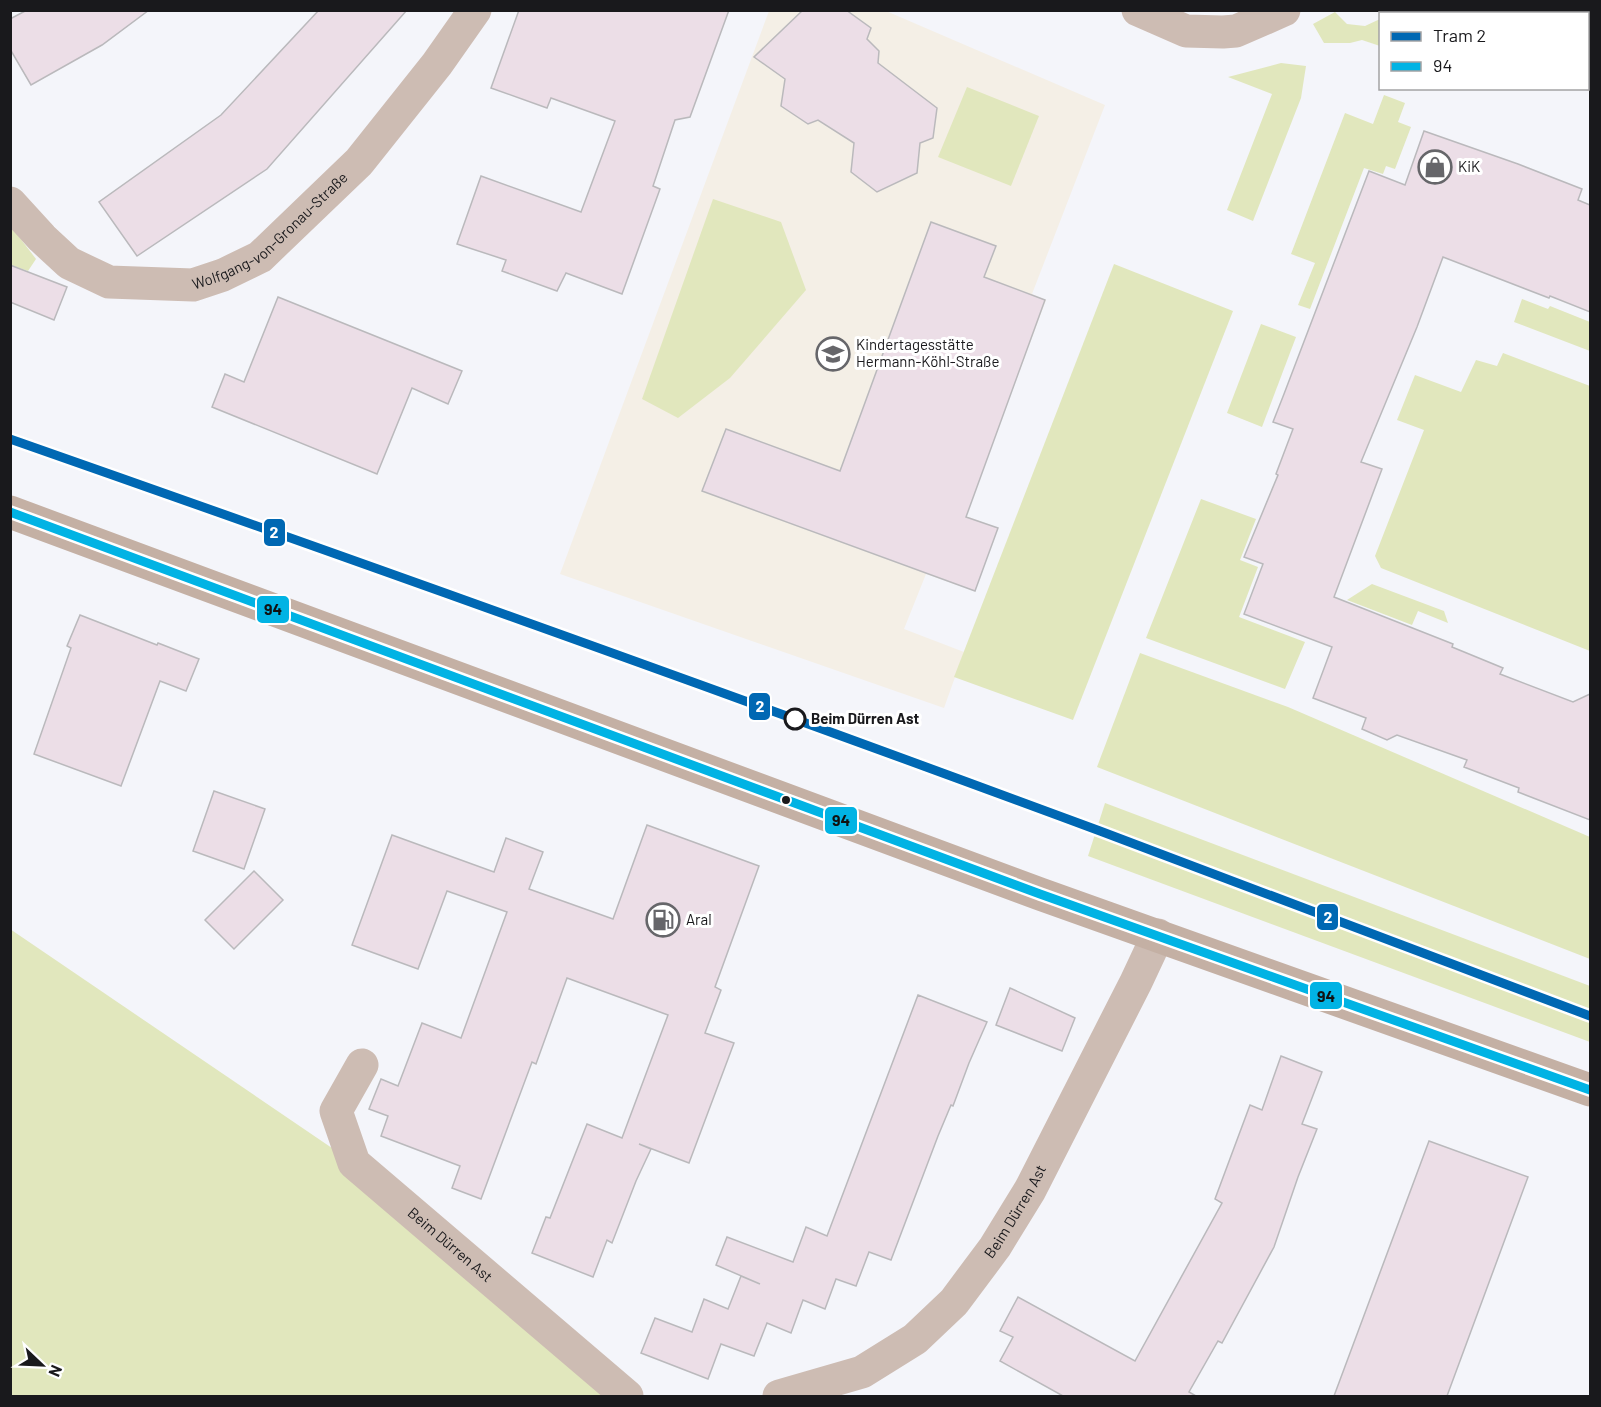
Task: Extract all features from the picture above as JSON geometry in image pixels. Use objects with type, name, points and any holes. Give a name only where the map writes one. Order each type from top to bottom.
[{"type":"main road","points":[[10,512],[874,833],[1590,1089]]},
{"type":"street","name":"Wolfgang-von-Gronau-Straße","points":[[10,203],[69,263],[110,282],[193,285],[223,275],[260,257],[359,162],[437,64],[475,10]]},
{"type":"street","points":[[1138,10],[1186,31],[1223,32],[1236,31],[1284,10]]},
{"type":"street","name":"Beim Dürren Ast","points":[[779,1396],[862,1372],[915,1339],[954,1302],[995,1247],[1030,1190],[1082,1091],[1158,935]]},
{"type":"street","name":"Beim Dürren Ast","points":[[362,1065],[336,1111],[354,1163],[627,1396]]},
{"type":"shaded area","name":"Kindertagesstätte Hermann-Köhl-Straße","points":[[769,11],[886,11],[1105,105],[1032,294],[1046,300],[966,516],[998,528],[975,591],[926,574],[904,629],[964,652],[944,708],[560,574]]},
{"type":"green space","points":[[1335,12],[1347,24],[1365,26],[1379,19],[1379,46],[1362,40],[1350,43],[1324,43],[1313,24]]},
{"type":"green space","points":[[1281,63],[1306,66],[1301,98],[1253,221],[1227,210],[1272,94],[1228,77]]},
{"type":"green space","points":[[967,87],[1039,116],[1011,186],[938,157]]},
{"type":"green space","points":[[1384,95],[1405,103],[1398,122],[1411,127],[1395,169],[1386,166],[1383,174],[1364,168],[1310,309],[1298,305],[1315,263],[1291,254],[1345,113],[1373,124]]},
{"type":"green space","points":[[713,199],[781,222],[806,290],[730,378],[678,418],[642,399]]},
{"type":"green space","points":[[10,225],[36,259],[28,271],[11,265]]},
{"type":"green space","points":[[1114,264],[1233,311],[1073,720],[954,677]]},
{"type":"green space","points":[[1522,299],[1548,309],[1550,306],[1590,322],[1590,351],[1514,322]]},
{"type":"green space","points":[[1261,324],[1296,337],[1262,427],[1227,413]]},
{"type":"green space","points":[[1503,353],[1590,386],[1590,651],[1381,568],[1375,556],[1424,430],[1397,420],[1415,375],[1461,392],[1476,360],[1497,366]]},
{"type":"green space","points":[[1201,499],[1256,519],[1240,560],[1258,567],[1239,617],[1305,642],[1285,689],[1146,638]]},
{"type":"green space","points":[[1372,584],[1444,611],[1448,623],[1418,611],[1412,625],[1347,600]]},
{"type":"green space","points":[[1140,653],[1288,707],[1590,837],[1590,959],[1097,767]]},
{"type":"green space","points":[[1105,803],[1590,986],[1590,1042],[1088,856]]},
{"type":"green space","points":[[10,929],[354,1163],[627,1396],[11,1396]]},
{"type":"building","points":[[27,10],[149,10],[102,45],[31,85],[10,49],[10,19]]},
{"type":"building","points":[[319,10],[407,10],[267,169],[137,256],[99,202],[221,115]]},
{"type":"building","points":[[519,10],[729,10],[690,117],[675,120],[653,186],[660,189],[622,294],[566,273],[557,291],[502,271],[506,260],[457,244],[481,176],[581,212],[615,121],[551,98],[547,108],[491,88]]},
{"type":"building","points":[[803,10],[846,10],[871,28],[867,39],[879,51],[878,63],[937,108],[933,138],[920,143],[917,173],[877,192],[851,172],[854,143],[818,120],[808,124],[781,106],[785,79],[754,57]]},
{"type":"building","points":[[1424,131],[1582,189],[1578,200],[1590,205],[1590,312],[1443,257],[1417,327],[1361,462],[1382,469],[1334,597],[1453,644],[1452,647],[1503,668],[1500,674],[1573,702],[1590,694],[1590,820],[1518,792],[1519,788],[1464,767],[1467,760],[1397,735],[1387,740],[1362,729],[1366,718],[1313,698],[1332,647],[1244,614],[1263,564],[1244,557],[1278,475],[1276,474],[1293,429],[1273,422],[1369,171],[1405,185]]},
{"type":"building","points":[[931,222],[996,246],[984,277],[1045,300],[966,517],[998,528],[975,591],[702,491],[726,429],[840,471]]},
{"type":"building","points":[[10,265],[67,287],[54,320],[10,302]]},
{"type":"building","points":[[278,297],[462,371],[448,404],[412,388],[377,474],[212,407],[225,374],[244,382]]},
{"type":"building","points":[[80,615],[199,659],[186,691],[160,681],[121,786],[34,754],[71,648],[67,646]]},
{"type":"building","points":[[214,791],[265,809],[244,869],[193,851]]},
{"type":"building","points":[[647,825],[759,866],[715,987],[721,990],[705,1033],[734,1043],[689,1163],[639,1144],[651,1149],[612,1243],[607,1240],[593,1277],[532,1253],[546,1217],[550,1218],[587,1124],[622,1138],[668,1015],[567,978],[536,1064],[532,1062],[481,1199],[452,1188],[460,1166],[381,1136],[388,1116],[369,1109],[381,1079],[398,1086],[422,1023],[461,1038],[507,912],[447,891],[418,969],[352,945],[392,835],[494,872],[506,838],[543,852],[529,889],[613,919]]},
{"type":"building","points":[[254,871],[283,900],[234,949],[205,920]]},
{"type":"building","points":[[1010,988],[1075,1018],[1062,1051],[996,1025]]},
{"type":"building","points":[[918,995],[987,1022],[953,1106],[951,1105],[938,1136],[891,1260],[869,1252],[856,1286],[836,1279],[825,1309],[803,1300],[791,1333],[767,1323],[754,1356],[721,1344],[708,1379],[641,1353],[655,1318],[692,1332],[704,1299],[728,1309],[741,1276],[760,1284],[716,1265],[727,1237],[793,1262],[806,1227],[827,1236]]},
{"type":"building","points":[[1281,1056],[1322,1072],[1302,1124],[1317,1129],[1274,1247],[1222,1343],[1218,1341],[1189,1392],[1196,1396],[1063,1396],[1000,1361],[1013,1337],[1000,1331],[1018,1297],[1135,1361],[1222,1203],[1215,1199],[1250,1105],[1262,1110]]},
{"type":"building","points":[[1429,1141],[1528,1177],[1447,1396],[1334,1396]]},
{"type":"tram line","name":"2","points":[[10,439],[828,731],[1590,1016]]},
{"type":"transit line","name":"94","points":[[10,512],[1040,894],[1590,1090]]},
{"type":"place","name":"KiK","points":[[1435,167]]},
{"type":"place","name":"Kindertagesstätte Hermann-Köhl-Straße","points":[[833,354]]},
{"type":"place","name":"Beim Dürren Ast","points":[[795,719]]},
{"type":"place","name":"Aral","points":[[663,920]]}]
